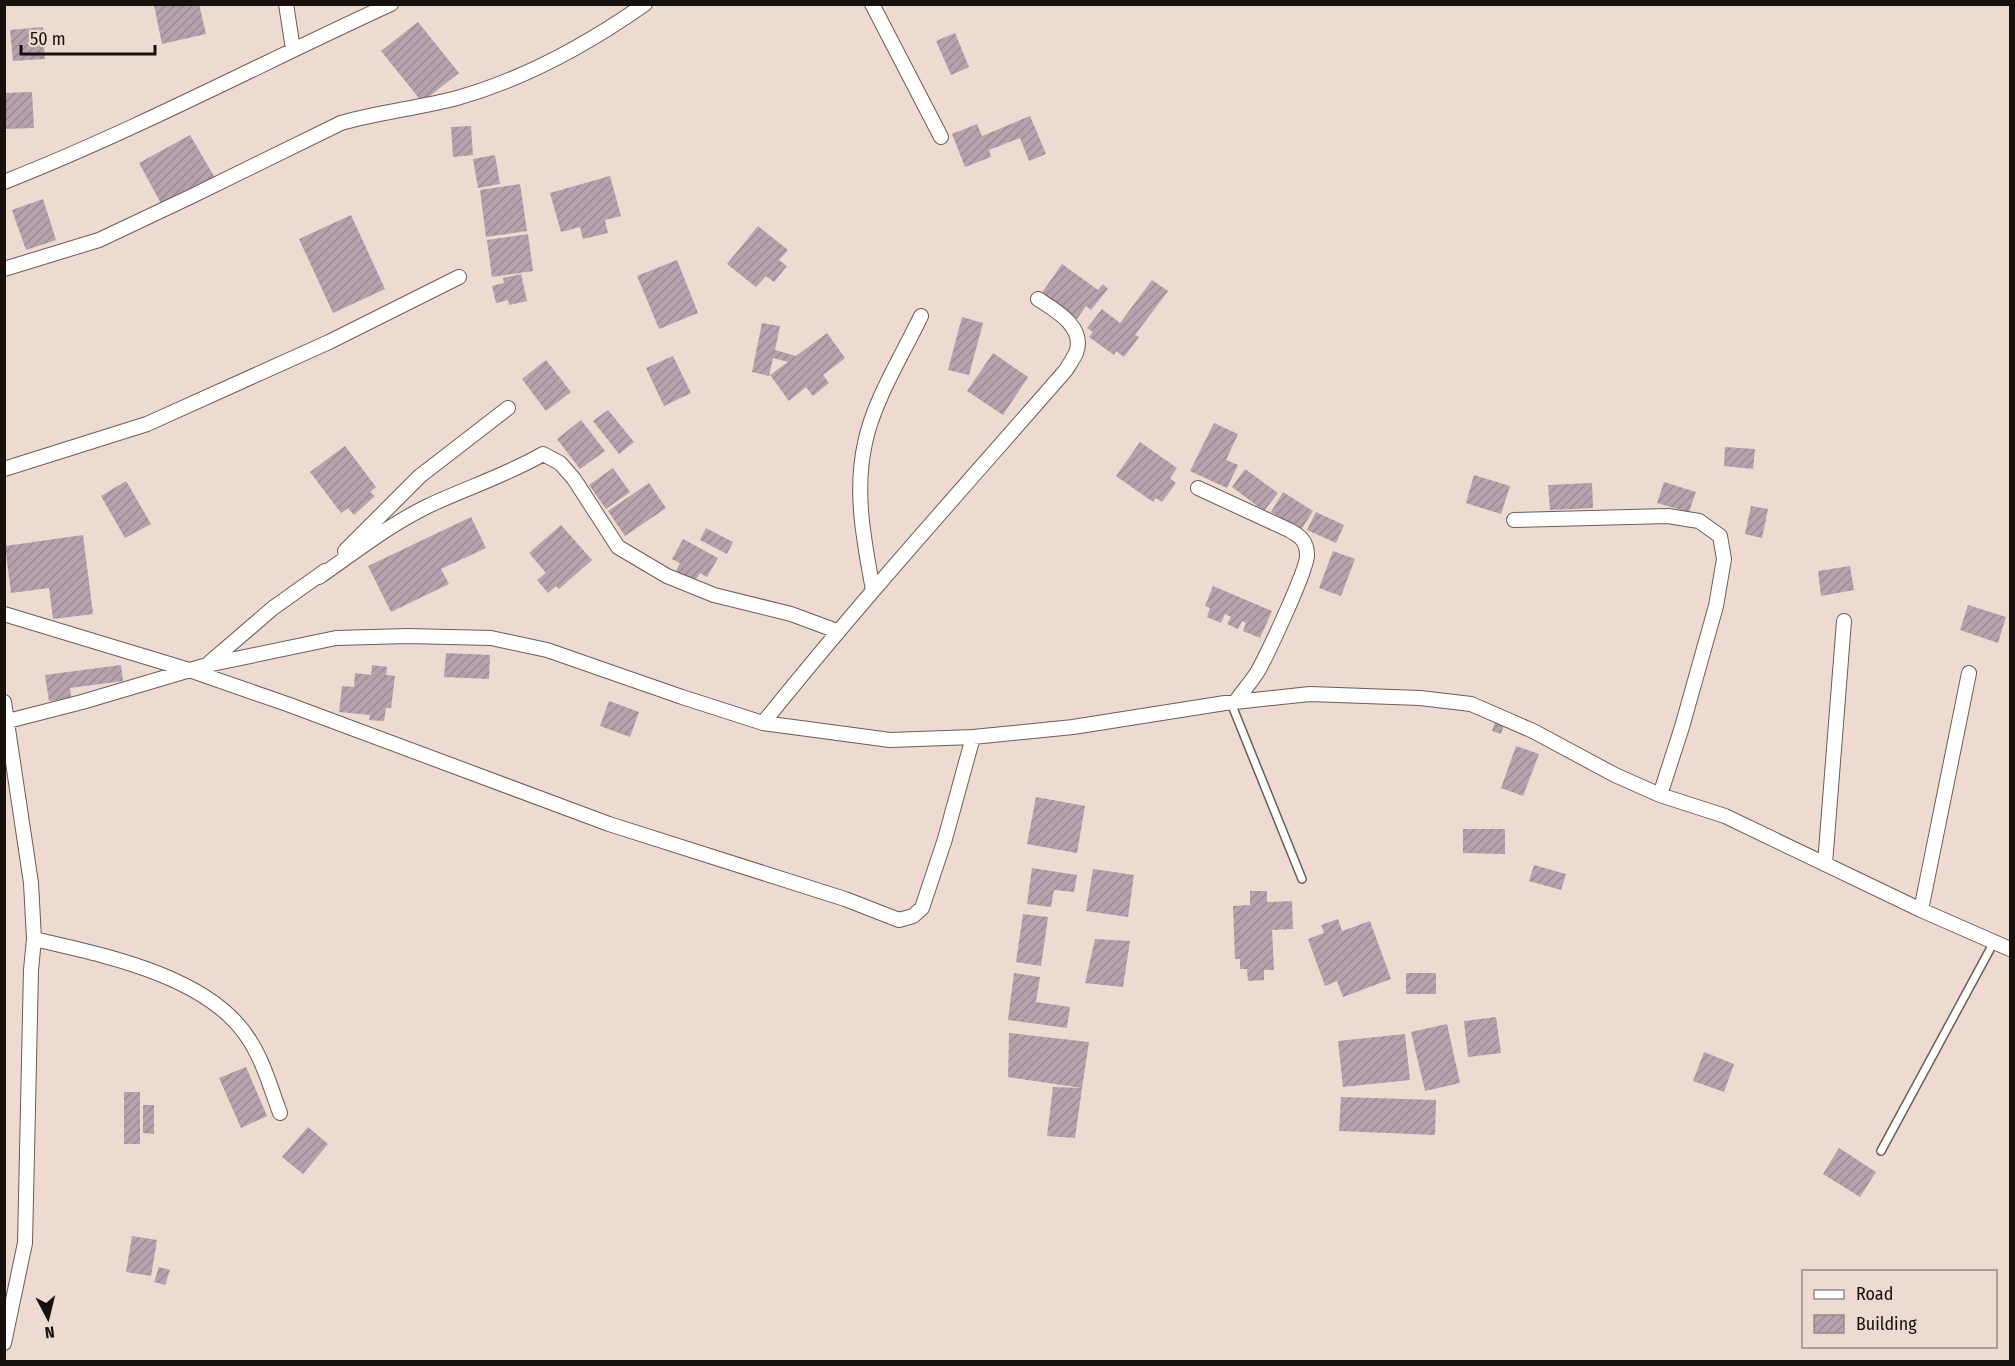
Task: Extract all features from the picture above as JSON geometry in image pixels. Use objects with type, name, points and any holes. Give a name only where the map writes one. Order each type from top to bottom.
[{"type":"street","points":[[286,4],[293,49]]},
{"type":"street","points":[[4,182],[182,104],[391,4]]},
{"type":"street","points":[[4,269],[99,240],[341,123],[459,98],[517,76],[569,53],[645,4]]},
{"type":"street","points":[[872,4],[941,137]]},
{"type":"street","points":[[4,469],[147,424],[329,342],[459,277]]},
{"type":"street","points":[[763,723],[837,631],[1066,370],[1077,352],[1078,340],[1075,331],[1064,316],[1038,299]]},
{"type":"street","points":[[873,590],[861,526],[860,477],[864,443],[872,417],[921,316]]},
{"type":"street","points":[[319,577],[420,476],[508,408]]},
{"type":"street","points":[[207,665],[273,608],[392,525],[526,464],[543,454],[560,463],[574,479],[618,547],[667,576],[714,595],[791,614],[837,631]]},
{"type":"street","points":[[1198,488],[1301,536],[1308,556],[1258,670],[1233,702]]},
{"type":"street","points":[[1514,520],[1668,516],[1699,521],[1720,536],[1724,559],[1716,606],[1660,795]]},
{"type":"street","points":[[4,614],[189,670],[287,704],[609,824],[845,899],[899,920],[913,916],[922,908],[945,838],[973,737]]},
{"type":"street","points":[[1825,864],[1844,621]]},
{"type":"street","points":[[8,721],[207,665],[336,638],[408,636],[491,638],[547,650],[763,723],[890,740],[973,737],[1129,719],[1233,702],[1310,694],[1408,697],[1471,704],[1533,731],[1615,775],[1660,795],[1725,816],[2010,950]]},
{"type":"street","points":[[1921,909],[1969,673]]},
{"type":"street","points":[[4,702],[31,883],[34,939],[25,1243],[4,1343]]},
{"type":"street","points":[[34,939],[111,957],[177,981],[229,1013],[250,1041],[280,1113]]},
{"type":"lane","points":[[1233,702],[1302,879]]},
{"type":"lane","points":[[1881,1151],[1994,942]]},
{"type":"building","points":[[199,4],[206,34],[162,44],[154,5]]},
{"type":"building","points":[[418,22],[459,73],[422,102],[381,51]]},
{"type":"building","points":[[43,27],[45,59],[13,61],[10,30]]},
{"type":"building","points":[[955,33],[969,67],[951,75],[936,41]]},
{"type":"building","points":[[32,92],[34,128],[4,129],[4,93]]},
{"type":"building","points":[[1030,116],[1046,154],[1029,161],[1020,138],[989,150],[991,157],[965,167],[952,134],[977,124],[982,136]]},
{"type":"building","points":[[471,126],[473,155],[453,157],[451,127]]},
{"type":"building","points":[[190,135],[215,178],[163,207],[139,163]]},
{"type":"building","points":[[495,155],[500,184],[478,188],[473,159]]},
{"type":"building","points":[[610,176],[621,216],[605,220],[608,233],[583,239],[580,227],[561,232],[550,193]]},
{"type":"building","points":[[520,184],[527,231],[486,237],[480,190]]},
{"type":"building","points":[[43,199],[56,240],[26,250],[12,210]]},
{"type":"building","points":[[351,215],[385,289],[333,313],[299,239]]},
{"type":"building","points":[[758,226],[788,250],[779,260],[787,266],[774,282],[766,276],[756,287],[727,264]]},
{"type":"building","points":[[528,234],[533,271],[492,277],[487,240]]},
{"type":"building","points":[[677,260],[698,313],[659,329],[637,276]]},
{"type":"building","points":[[1062,264],[1098,290],[1103,284],[1108,289],[1091,310],[1086,306],[1077,319],[1041,294]]},
{"type":"building","points":[[521,274],[527,301],[509,305],[508,300],[496,303],[492,286],[504,283],[503,278]]},
{"type":"building","points":[[1152,280],[1168,291],[1135,335],[1139,337],[1124,357],[1116,351],[1114,355],[1089,337],[1093,332],[1087,328],[1102,309],[1120,323]]},
{"type":"building","points":[[962,317],[983,323],[969,375],[948,370]]},
{"type":"building","points":[[762,323],[780,326],[775,350],[796,356],[827,333],[845,358],[823,375],[829,383],[813,396],[806,387],[789,401],[770,375],[788,362],[773,358],[769,376],[752,372]]},
{"type":"building","points":[[993,353],[1028,377],[1003,415],[967,391]]},
{"type":"building","points":[[673,356],[691,393],[664,406],[646,368]]},
{"type":"building","points":[[546,360],[571,392],[546,411],[522,379]]},
{"type":"building","points":[[608,410],[634,442],[619,454],[593,421]]},
{"type":"building","points":[[581,420],[605,451],[580,469],[557,439]]},
{"type":"building","points":[[1214,423],[1238,434],[1226,460],[1238,465],[1227,488],[1190,471]]},
{"type":"building","points":[[1140,442],[1177,468],[1170,478],[1176,483],[1162,502],[1156,498],[1153,502],[1116,476]]},
{"type":"building","points":[[345,446],[376,487],[370,492],[375,496],[354,515],[348,508],[341,513],[310,472]]},
{"type":"building","points":[[1725,447],[1755,449],[1753,469],[1724,466]]},
{"type":"building","points":[[613,468],[630,492],[606,509],[589,485]]},
{"type":"building","points":[[1245,469],[1278,493],[1264,511],[1232,487]]},
{"type":"building","points":[[1474,475],[1510,486],[1501,514],[1466,503]]},
{"type":"building","points":[[126,481],[151,524],[125,538],[101,496]]},
{"type":"building","points":[[1664,482],[1696,492],[1689,512],[1657,503]]},
{"type":"building","points":[[649,483],[666,508],[625,536],[608,511]]},
{"type":"building","points":[[1592,483],[1593,508],[1550,510],[1548,485]]},
{"type":"building","points":[[1283,492],[1313,511],[1301,530],[1271,512]]},
{"type":"building","points":[[1751,506],[1768,509],[1762,538],[1745,534]]},
{"type":"building","points":[[1316,512],[1344,525],[1336,543],[1307,530]]},
{"type":"building","points":[[471,517],[486,548],[441,569],[449,584],[391,612],[368,566]]},
{"type":"building","points":[[561,525],[592,560],[559,589],[556,586],[548,593],[537,580],[546,573],[529,553]]},
{"type":"building","points":[[706,528],[733,542],[727,554],[700,540]]},
{"type":"building","points":[[83,535],[93,614],[53,619],[49,588],[11,593],[5,546]]},
{"type":"building","points":[[683,539],[718,558],[707,577],[700,573],[695,581],[676,571],[680,563],[672,559]]},
{"type":"building","points":[[1333,551],[1355,559],[1341,596],[1319,588]]},
{"type":"building","points":[[1850,566],[1854,590],[1821,596],[1818,571]]},
{"type":"building","points":[[1213,586],[1272,611],[1260,638],[1243,631],[1246,623],[1242,621],[1238,629],[1227,624],[1231,617],[1225,614],[1221,623],[1207,617],[1210,608],[1205,606]]},
{"type":"building","points":[[1968,605],[2006,617],[1998,643],[1960,630]]},
{"type":"building","points":[[446,653],[490,655],[489,679],[444,677]]},
{"type":"building","points":[[121,665],[123,681],[70,688],[71,698],[49,701],[45,675]]},
{"type":"building","points":[[372,665],[387,667],[386,675],[395,676],[391,708],[386,708],[384,721],[369,720],[370,715],[339,712],[342,686],[354,687],[355,673],[371,675]]},
{"type":"building","points":[[609,701],[639,712],[630,737],[600,726]]},
{"type":"building","points":[[1495,722],[1504,725],[1501,734],[1492,731]]},
{"type":"building","points":[[1516,746],[1539,754],[1523,796],[1501,788]]},
{"type":"building","points":[[1036,797],[1085,806],[1077,853],[1027,844]]},
{"type":"building","points":[[1463,829],[1505,829],[1505,854],[1463,853]]},
{"type":"building","points":[[1534,865],[1566,874],[1561,890],[1529,881]]},
{"type":"building","points":[[1032,868],[1077,875],[1074,892],[1054,890],[1051,907],[1027,904]]},
{"type":"building","points":[[1093,869],[1134,875],[1128,917],[1086,911]]},
{"type":"building","points":[[1250,891],[1267,891],[1267,902],[1292,901],[1293,929],[1272,930],[1274,970],[1264,970],[1264,980],[1248,981],[1247,969],[1240,969],[1240,959],[1235,959],[1233,906],[1250,905]]},
{"type":"building","points":[[1023,914],[1048,917],[1041,966],[1016,962]]},
{"type":"building","points":[[1338,919],[1342,931],[1370,921],[1391,979],[1343,997],[1337,981],[1325,986],[1308,939],[1324,933],[1321,925]]},
{"type":"building","points":[[1095,939],[1130,941],[1123,987],[1085,983]]},
{"type":"building","points":[[1014,973],[1040,977],[1036,1002],[1070,1007],[1067,1028],[1008,1020]]},
{"type":"building","points":[[1406,973],[1436,973],[1436,994],[1406,994]]},
{"type":"building","points":[[1496,1017],[1501,1053],[1468,1057],[1464,1021]]},
{"type":"building","points":[[1447,1024],[1460,1083],[1425,1091],[1411,1032]]},
{"type":"building","points":[[1009,1033],[1089,1042],[1082,1088],[1008,1077]]},
{"type":"building","points":[[1405,1034],[1410,1080],[1343,1087],[1338,1041]]},
{"type":"building","points":[[1704,1052],[1734,1064],[1724,1092],[1693,1081]]},
{"type":"building","points":[[246,1067],[267,1116],[241,1128],[219,1078]]},
{"type":"building","points":[[1053,1087],[1082,1088],[1075,1138],[1047,1136]]},
{"type":"building","points":[[124,1092],[140,1092],[140,1144],[124,1144]]},
{"type":"building","points":[[1341,1097],[1436,1100],[1435,1135],[1339,1131]]},
{"type":"building","points":[[143,1105],[154,1105],[154,1134],[143,1133]]},
{"type":"building","points":[[308,1127],[328,1144],[303,1174],[282,1157]]},
{"type":"building","points":[[1839,1148],[1876,1172],[1860,1197],[1823,1174]]},
{"type":"building","points":[[132,1236],[157,1240],[151,1276],[126,1272]]},
{"type":"building","points":[[159,1267],[170,1270],[165,1285],[154,1282]]}]
